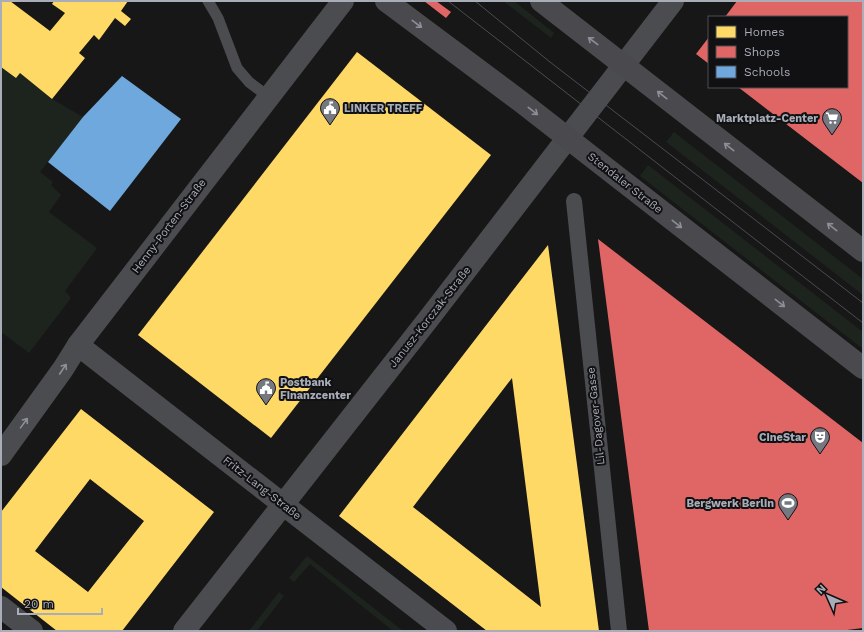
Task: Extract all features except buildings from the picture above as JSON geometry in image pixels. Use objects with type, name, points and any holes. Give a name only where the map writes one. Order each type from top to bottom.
[{"type":"main road","name":"Stendaler Straße","points":[[386,1],[567,138],[863,368]]},
{"type":"main road","points":[[540,1],[863,251]]},
{"type":"street","name":"Henny-Porten-Straße","points":[[1,455],[63,369],[78,345],[343,1]]},
{"type":"street","name":"Janusz-Korczak-Straße","points":[[184,631],[430,317],[673,1]]},
{"type":"street","name":"Lil-Dagover-Gasse","points":[[574,201],[619,631]]},
{"type":"street","name":"Fritz-Lang-Straße","points":[[78,345],[446,631]]},
{"type":"street","points":[[1,607],[32,631]]},
{"type":"lane","points":[[208,1],[218,18],[237,68],[249,82],[269,97]]},
{"type":"shaded area","points":[[503,1],[514,1],[554,33],[551,38]]},
{"type":"shaded area","points":[[1,67],[16,78],[20,73],[52,99],[83,117],[40,172],[53,182],[51,185],[61,195],[49,212],[97,248],[65,291],[71,298],[29,353],[1,332]]},
{"type":"shaded area","points":[[674,132],[863,279],[863,295],[666,142]]},
{"type":"shaded area","points":[[648,165],[863,332],[863,349],[640,176]]},
{"type":"shaded area","points":[[307,556],[403,631],[393,631],[310,564],[294,582],[289,578]]},
{"type":"shaded area","points":[[279,592],[284,596],[257,631],[249,631]]},
{"type":"tram line","points":[[448,1],[863,323]]},
{"type":"tram line","points":[[475,1],[550,62],[863,303]]},
{"type":"place","name":"LINKER TREFF","points":[[330,125]]},
{"type":"place","name":"Marktplatz-Center","points":[[832,135]]},
{"type":"place","name":"Postbank Finanzcenter","points":[[266,405]]},
{"type":"place","name":"CineStar","points":[[820,454]]},
{"type":"place","name":"Bergwerk Berlin","points":[[788,520]]}]
